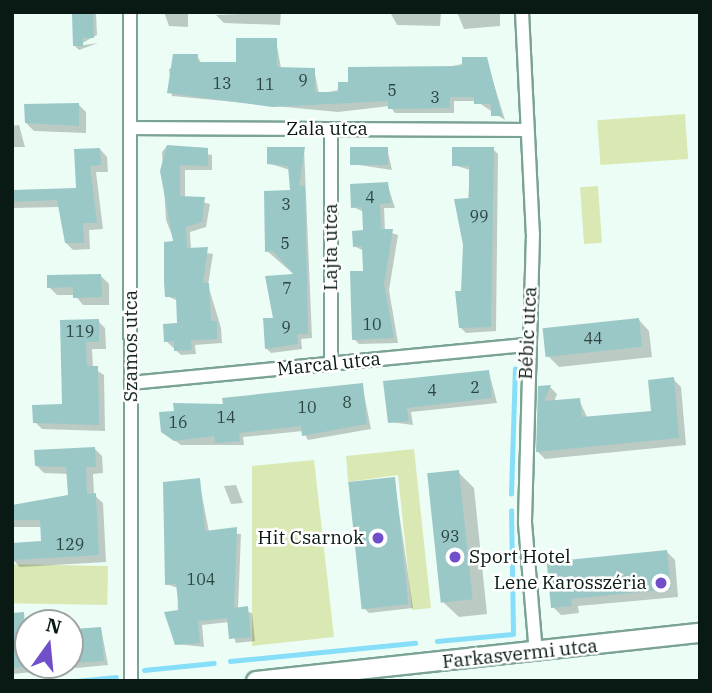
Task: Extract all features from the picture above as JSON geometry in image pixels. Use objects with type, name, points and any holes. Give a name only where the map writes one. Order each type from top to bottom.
[{"type":"street","name":"Szamos utca","points":[[130,12],[131,681]]},
{"type":"street","name":"Bébic utca","points":[[522,12],[524,130],[533,234],[527,345],[525,523],[536,653]]},
{"type":"street","name":"Zala utca","points":[[130,128],[524,130]]},
{"type":"street","name":"Lajta utca","points":[[331,129],[331,364]]},
{"type":"street","name":"Marcal utca","points":[[131,383],[527,345]]},
{"type":"street","name":"Farkasvermi utca","points":[[256,681],[536,653],[700,633]]},
{"type":"green space","points":[[685,114],[688,159],[600,165],[597,120]]},
{"type":"green space","points":[[598,186],[602,243],[584,244],[580,187]]},
{"type":"green space","points":[[414,449],[431,608],[412,610],[398,475],[348,482],[346,456]]},
{"type":"green space","points":[[314,460],[334,637],[252,646],[252,466]]},
{"type":"green space","points":[[12,564],[108,566],[107,605],[12,603]]},
{"type":"building","points":[[72,14],[93,14],[94,38],[83,38],[83,46],[73,46]]},
{"type":"building","points":[[236,38],[277,38],[277,67],[315,68],[315,92],[338,92],[338,82],[348,82],[348,67],[462,66],[462,57],[487,57],[502,116],[491,116],[491,104],[474,104],[474,97],[450,97],[450,108],[388,109],[388,101],[272,107],[167,93],[173,54],[198,54],[198,62],[236,62]]},
{"type":"building","points":[[79,103],[79,126],[25,123],[24,104]]},
{"type":"building","points":[[167,145],[208,148],[208,166],[180,165],[180,196],[205,197],[202,222],[186,227],[187,248],[208,247],[203,283],[209,283],[211,321],[217,321],[217,339],[191,340],[192,350],[174,351],[174,341],[164,342],[163,324],[177,323],[176,297],[165,297],[164,282],[164,242],[173,241],[160,171]]},
{"type":"building","points":[[267,147],[305,147],[299,186],[305,186],[308,334],[297,334],[298,344],[265,349],[263,318],[273,318],[265,276],[293,274],[273,251],[265,252],[264,191],[290,190],[288,166],[267,164]]},
{"type":"building","points":[[350,147],[388,147],[388,165],[350,165]]},
{"type":"building","points":[[452,147],[494,147],[491,327],[459,328],[455,291],[461,291],[463,245],[454,199],[469,198],[469,166],[452,166]]},
{"type":"building","points":[[100,148],[101,165],[90,166],[97,223],[83,223],[84,243],[65,243],[57,200],[12,202],[12,190],[76,188],[74,149]]},
{"type":"building","points":[[388,182],[391,203],[380,204],[381,229],[393,229],[384,284],[394,338],[352,340],[350,271],[363,271],[362,246],[353,247],[352,231],[363,230],[362,207],[351,208],[350,184]]},
{"type":"building","points":[[101,274],[102,297],[73,298],[73,287],[47,288],[47,275]]},
{"type":"building","points":[[639,318],[642,347],[546,357],[543,328]]},
{"type":"building","points":[[99,319],[99,342],[86,342],[87,366],[98,366],[99,425],[33,423],[32,405],[62,404],[60,320]]},
{"type":"building","points":[[489,370],[492,398],[407,408],[409,421],[388,423],[383,381]]},
{"type":"building","points":[[674,377],[679,438],[536,452],[538,386],[551,385],[544,401],[580,398],[582,417],[651,411],[648,380]]},
{"type":"building","points":[[363,383],[367,424],[302,436],[301,426],[239,433],[240,441],[215,443],[214,436],[174,441],[161,432],[159,412],[174,411],[173,403],[223,404],[222,398]]},
{"type":"building","points":[[95,447],[96,467],[86,467],[87,494],[96,493],[99,555],[12,560],[12,543],[41,541],[40,520],[12,520],[12,505],[68,495],[66,467],[35,466],[34,450]]},
{"type":"building","points":[[459,470],[473,599],[441,603],[427,473]]},
{"type":"building","name":"Hit Csarnok","points":[[395,477],[408,604],[362,609],[348,482]]},
{"type":"building","points":[[200,478],[205,531],[237,527],[234,608],[248,606],[251,637],[229,639],[227,618],[198,621],[200,643],[175,645],[164,612],[179,610],[176,584],[165,585],[163,482]]},
{"type":"building","points":[[667,550],[671,589],[571,599],[572,606],[551,608],[546,555],[567,553],[567,560]]},
{"type":"building","points":[[12,613],[14,613],[12,668]]},
{"type":"building","points":[[101,627],[104,661],[84,662],[84,628]]},
{"type":"waterway","points":[[511,494],[515,369]]},
{"type":"waterway","points":[[437,641],[513,634],[511,511]]},
{"type":"waterway","points":[[230,661],[415,643]]},
{"type":"waterway","points":[[144,670],[214,663]]},
{"type":"waterway","points":[[76,681],[116,677]]},
{"type":"place","name":"Hit Csarnok","points":[[378,538]]},
{"type":"place","name":"Sport Hotel","points":[[455,557]]},
{"type":"place","name":"Lene Karosszéria","points":[[661,583]]}]
